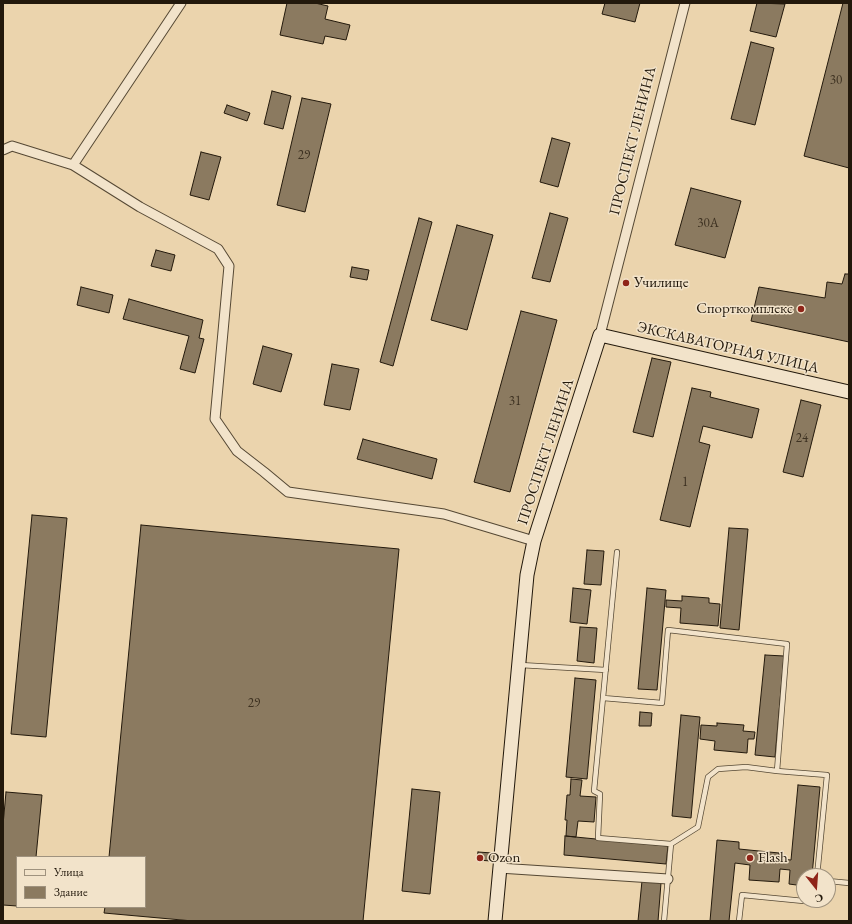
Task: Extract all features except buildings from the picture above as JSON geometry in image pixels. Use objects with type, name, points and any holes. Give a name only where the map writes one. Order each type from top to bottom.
[{"type":"street","points":[[73,165],[181,3]]},
{"type":"street","name":"ПРОСПЕКТ ЛЕНИНА","points":[[494,921],[526,575],[534,541],[600,335],[685,3]]},
{"type":"street","points":[[3,150],[12,146],[73,165],[140,207],[218,249],[229,266],[215,420],[236,451],[288,492],[444,514],[534,541]]},
{"type":"street","name":"ЭКСКАВАТОРНАЯ УЛИЦА","points":[[600,335],[849,392]]},
{"type":"street","points":[[499,868],[668,879]]},
{"type":"lane","points":[[617,552],[594,791],[600,794],[598,838],[671,844],[698,827],[708,777],[718,769],[746,767],[777,772],[827,775],[818,868]]},
{"type":"lane","points":[[603,698],[662,703],[668,630],[787,644],[777,772]]},
{"type":"lane","points":[[518,665],[606,670]]},
{"type":"lane","points":[[664,921],[671,844]]},
{"type":"lane","points":[[836,882],[849,883]]},
{"type":"lane","points":[[739,921],[742,895],[796,900]]},
{"type":"place","name":"Училище","points":[[626,283]]},
{"type":"place","name":"Спорткомплекс","points":[[801,309]]},
{"type":"place","name":"Ozon","points":[[480,858]]},
{"type":"place","name":"Flash","points":[[750,858]]}]
